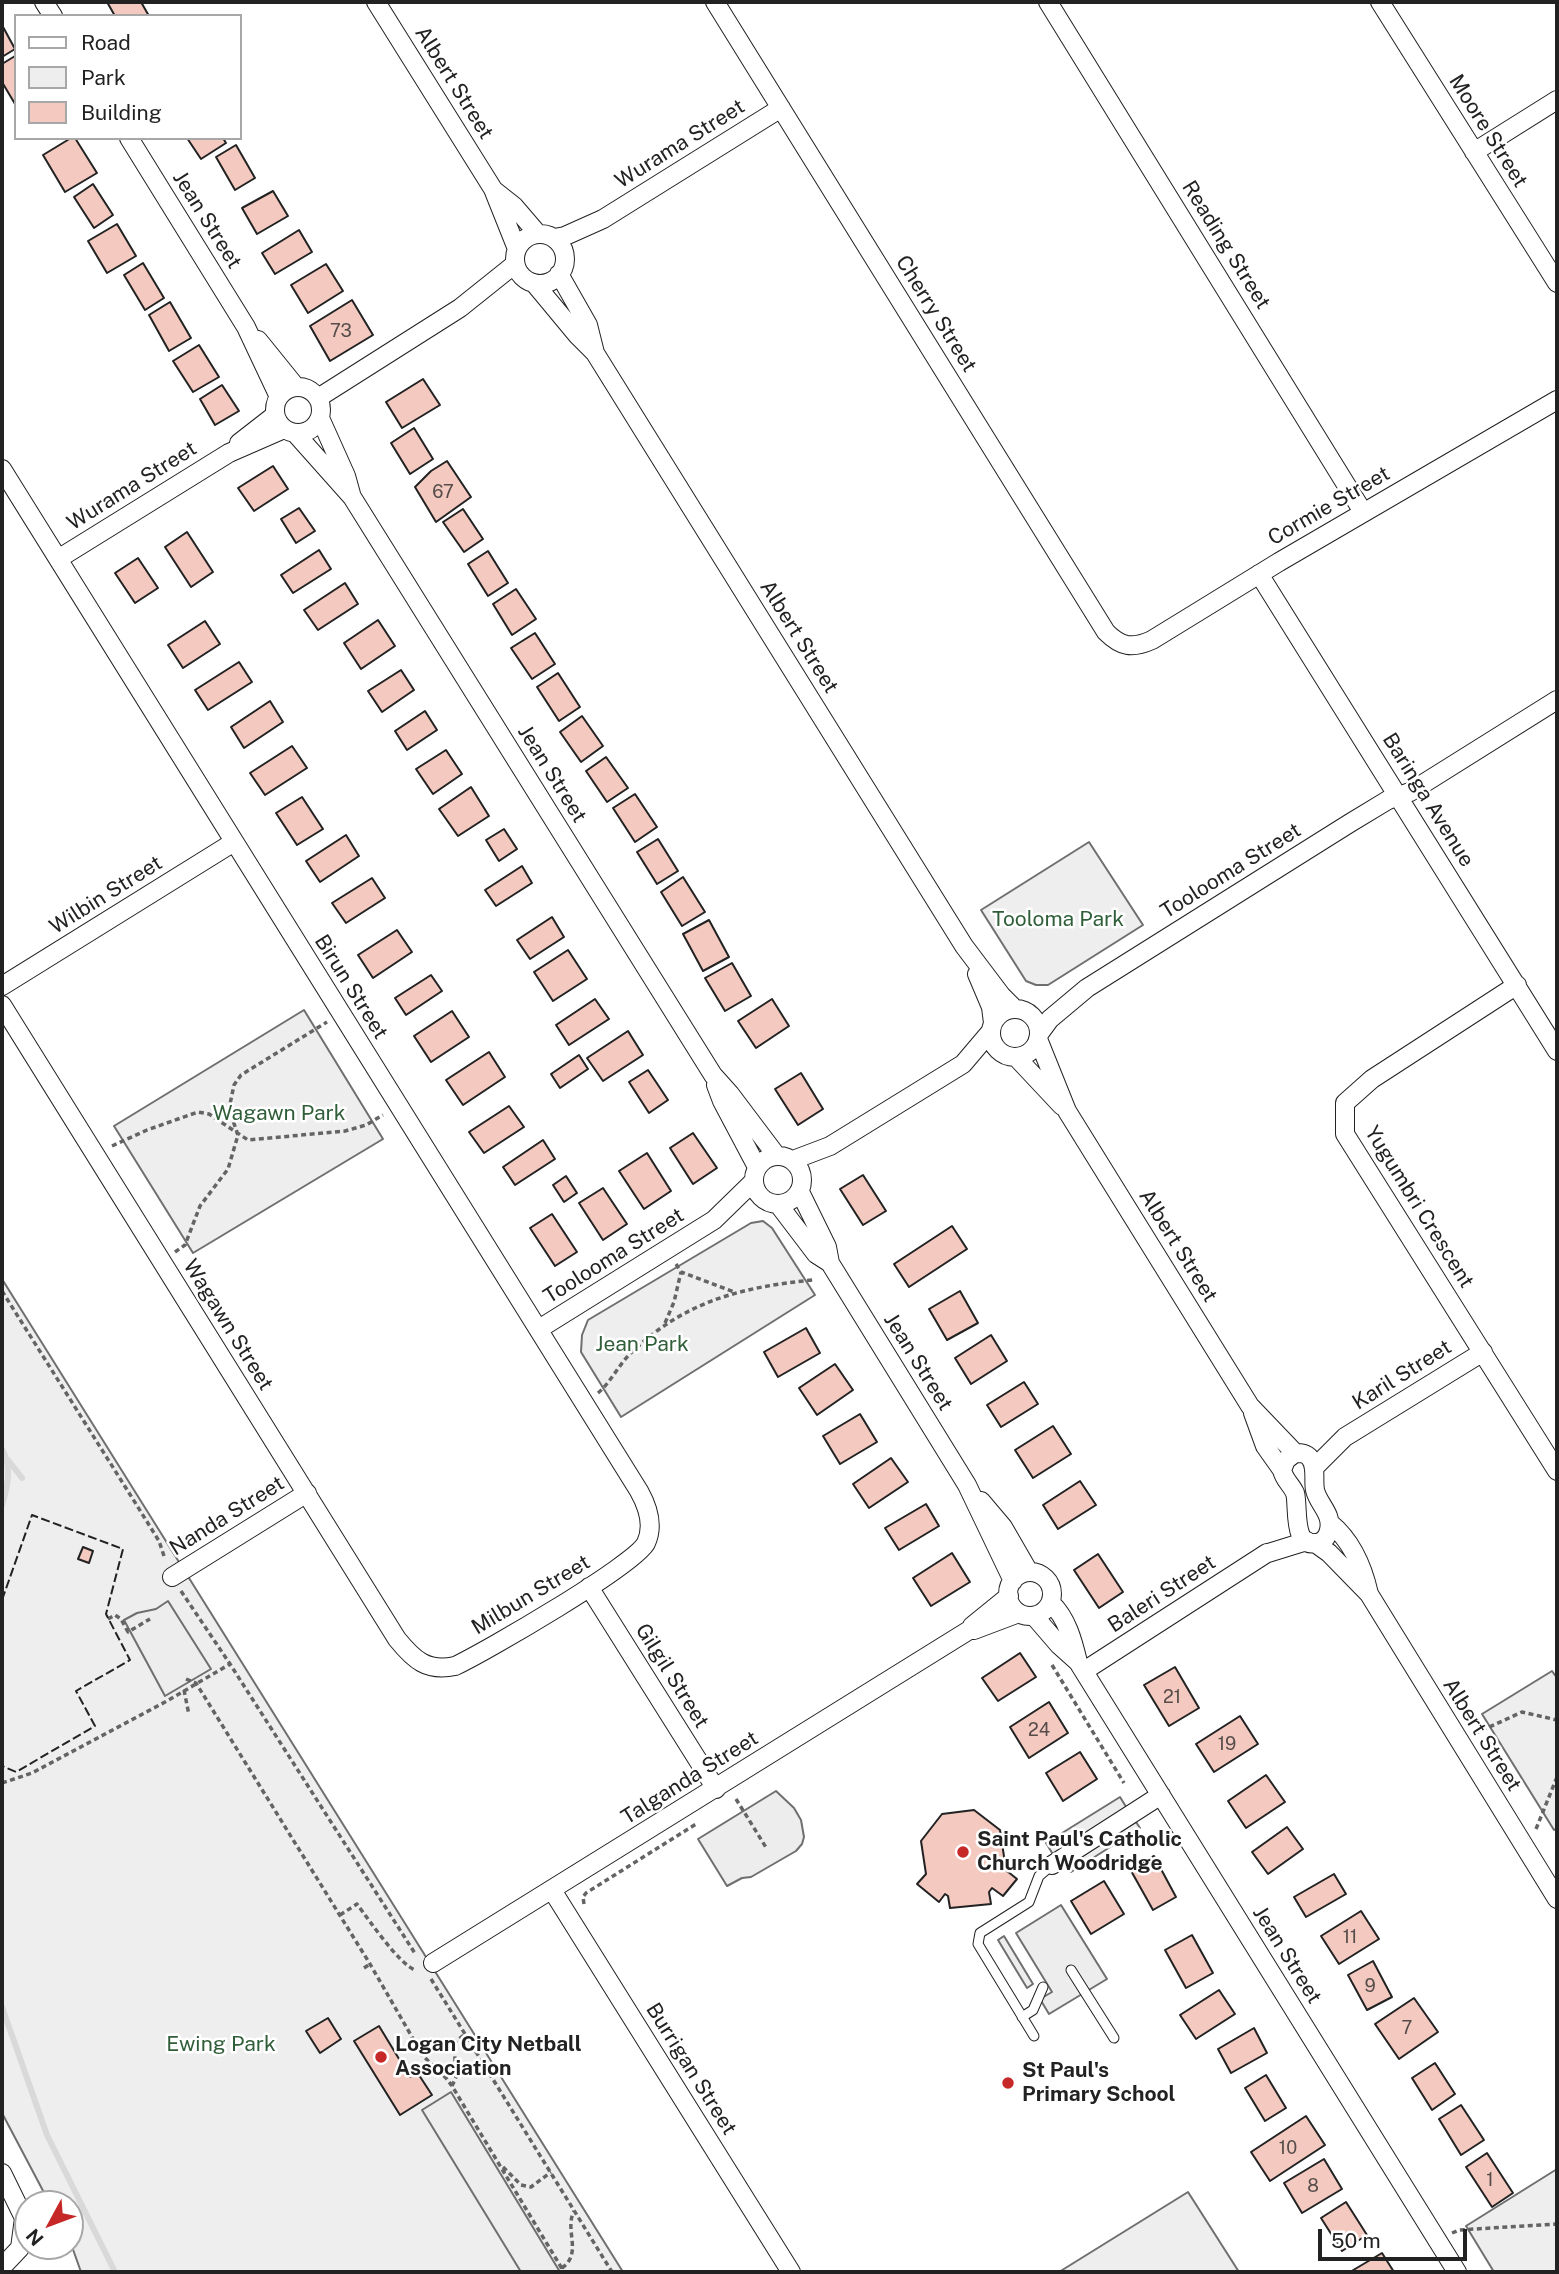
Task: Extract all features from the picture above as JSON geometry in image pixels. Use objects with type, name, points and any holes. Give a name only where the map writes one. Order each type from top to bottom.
[{"type":"street","name":"Albert Street","points":[[376,2],[493,189],[522,269],[595,353],[964,946],[1000,995],[1035,1020],[1038,1036],[1067,1111],[1250,1406],[1265,1446],[1282,1470],[1297,1502],[1306,1537],[1329,1553],[1369,1594],[1557,1899]]},
{"type":"street","name":"Cherry Street","points":[[715,2],[1106,632],[1124,646]]},
{"type":"street","name":"Reading Street","points":[[1048,2],[1363,512]]},
{"type":"street","name":"Moore Street","points":[[1380,2],[1557,283]]},
{"type":"street","points":[[1474,152],[1557,100]]},
{"type":"street","name":"Wurama Street","points":[[522,269],[526,238],[552,242],[603,219],[782,108]]},
{"type":"street","name":"Jean Street","points":[[130,140],[246,327],[279,397]]},
{"type":"street","name":"Albert Street","points":[[493,189],[552,242]]},
{"type":"street","points":[[318,398],[522,269],[548,283],[559,274],[564,264],[552,242]]},
{"type":"street","name":"Albert Street","points":[[559,274],[588,325],[595,353]]},
{"type":"street","name":"Jean Street","points":[[246,327],[296,387]]},
{"type":"street","points":[[296,387],[311,391],[320,404],[320,418],[310,430],[285,425],[276,402],[284,391],[296,387]]},
{"type":"street","name":"Cormie Street","points":[[1124,646],[1137,647],[1152,640],[1363,512],[1557,400]]},
{"type":"street","name":"Jean Street","points":[[320,418],[346,476],[352,497]]},
{"type":"street","name":"Wurama Street","points":[[58,559],[229,453],[285,425]]},
{"type":"street","name":"Jean Street","points":[[285,425],[352,497],[713,1075],[785,1158],[801,1184],[827,1247],[830,1264],[967,1485],[1017,1583]]},
{"type":"street","name":"Birun Street","points":[[2,468],[585,1404],[648,1508],[649,1534]]},
{"type":"street","name":"Baringa Avenue","points":[[1259,575],[1557,1051]]},
{"type":"street","name":"Toolooma Street","points":[[1038,1036],[1050,1019],[1087,988],[1350,823],[1388,800],[1410,792],[1557,700]]},
{"type":"street","name":"Wilbin Street","points":[[2,986],[234,842]]},
{"type":"street","name":"Albert Street","points":[[964,946],[991,1007],[994,1045],[1010,1056],[1067,1111]]},
{"type":"street","name":"Yugumbri Crescent","points":[[1517,985],[1372,1079],[1345,1102],[1345,1134],[1557,1471]]},
{"type":"street","name":"Toolooma Street","points":[[1022,1012],[1087,988]]},
{"type":"street","name":"Wagawn Street","points":[[2,1005],[397,1639],[408,1653],[422,1663]]},
{"type":"street","points":[[755,1174],[768,1157],[785,1158],[830,1146],[963,1064],[1000,1014],[1022,1012]]},
{"type":"street","points":[[963,1064],[1030,1052],[1038,1036]]},
{"type":"street","name":"Jean Street","points":[[713,1075],[755,1174],[755,1188],[771,1202],[816,1254],[830,1264]]},
{"type":"street","points":[[771,1202],[790,1201],[830,1146]]},
{"type":"street","name":"Toolooma Street","points":[[539,1329],[714,1220],[755,1174]]},
{"type":"street","name":"Toolooma Street","points":[[714,1220],[771,1202]]},
{"type":"street","name":"Karil Street","points":[[1305,1459],[1483,1352]]},
{"type":"street","name":"Albert Street","points":[[1250,1406],[1305,1459],[1317,1496],[1328,1514],[1330,1523],[1342,1533],[1364,1570],[1369,1594]]},
{"type":"street","points":[[1282,1470],[1286,1460],[1305,1459]]},
{"type":"street","name":"Nanda Street","points":[[172,1577],[307,1493]]},
{"type":"street","points":[[1306,1537],[1326,1537],[1330,1523]]},
{"type":"street","name":"Milbun Street","points":[[422,1663],[433,1668],[456,1666],[635,1557],[645,1546],[649,1534]]},
{"type":"street","name":"Baleri Street","points":[[1081,1667],[1266,1554],[1306,1537]]},
{"type":"street","points":[[1035,1573],[1046,1579],[1052,1590],[1051,1603],[1041,1614],[1026,1614],[1010,1603],[1017,1583],[1035,1573]]},
{"type":"street","name":"Talganda Street","points":[[428,1964],[716,1789],[971,1629],[1017,1583]]},
{"type":"street","name":"Gilgil Street","points":[[589,1587],[716,1789]]},
{"type":"street","name":"Jean Street","points":[[1051,1603],[1058,1609],[1073,1639],[1081,1667]]},
{"type":"street","name":"Jean Street","points":[[1026,1614],[1081,1667],[1457,2272]]},
{"type":"street","name":"Talganda Street","points":[[971,1629],[1026,1614]]},
{"type":"street","points":[[1052,1865],[1161,1795]]},
{"type":"street","name":"Burrigan Street","points":[[552,1890],[790,2272]]},
{"type":"street","points":[[2,2173],[24,2218],[20,2248],[2,2267]]},
{"type":"lane","points":[[1034,2036],[978,1944],[980,1933],[1028,1902],[1039,1876],[1052,1865]]},
{"type":"lane","points":[[1071,1970],[1114,2038]]},
{"type":"lane","points":[[1022,2017],[1033,2010],[1044,1987]]},
{"type":"path","points":[[161,1261],[186,1245],[201,1206],[228,1169],[238,1135],[229,1109],[234,1085],[242,1075],[341,1014]]},
{"type":"path","points":[[94,1154],[147,1129],[198,1112],[209,1114],[248,1140],[345,1132],[366,1125],[399,1106]]},
{"type":"path","points":[[668,1250],[681,1272],[735,1293]]},
{"type":"path","points":[[585,1404],[605,1387],[615,1370],[632,1352],[668,1319],[681,1272]]},
{"type":"path","points":[[664,1324],[691,1309],[735,1293],[766,1284],[813,1280]]},
{"type":"path","points":[[2,1291],[148,1522],[159,1541],[172,1577],[428,1964],[465,2034],[612,2272]]},
{"type":"path","points":[[108,1619],[115,1615],[121,1619],[128,1632],[150,1619]]},
{"type":"path","points":[[1048,1658],[1124,1783]]},
{"type":"path","points":[[2,1783],[32,1773],[230,1664]]},
{"type":"path","points":[[187,1679],[196,1683],[370,1964],[423,2056],[452,2086],[563,2270],[572,2258],[570,2217],[574,2211]]},
{"type":"path","points":[[184,1690],[189,1715]]},
{"type":"path","points":[[1459,1741],[1522,1712],[1557,1720]]},
{"type":"path","points":[[1527,1850],[1557,1777]]},
{"type":"path","points":[[727,1804],[744,1794]]},
{"type":"path","points":[[736,1799],[767,1849]]},
{"type":"path","points":[[584,1905],[583,1897],[586,1893],[700,1822]]},
{"type":"path","points":[[340,1916],[357,1904],[408,1966],[414,1971],[428,1964]]},
{"type":"path","points":[[363,1968],[370,1964]]},
{"type":"path","points":[[452,2086],[456,2077],[454,2043],[465,2034]]},
{"type":"path","points":[[498,2163],[522,2185],[531,2187],[551,2172]]},
{"type":"path","points":[[1437,2239],[1459,2230],[1557,2224]]},
{"type":"green space","name":"Tooloma Park","points":[[1089,842],[1143,925],[1048,985],[1036,985],[1026,981],[981,910]]},
{"type":"green space","name":"Wagawn Park","points":[[304,1010],[383,1139],[193,1253],[114,1126]]},
{"type":"green space","name":"Jean Park","points":[[763,1221],[772,1228],[815,1295],[621,1417],[581,1352],[582,1335],[588,1320],[751,1223]]},
{"type":"green space","name":"Ewing Park","points":[[2,1279],[623,2272],[81,2272],[77,2260],[84,2260],[84,2190],[43,2190],[2,2113]]},
{"type":"green space","points":[[1552,1671],[1557,1678],[1557,1828],[1554,1830],[1482,1714]]},
{"type":"green space","points":[[1557,2169],[1557,2272],[1494,2272],[1466,2226]]},
{"type":"green space","points":[[1188,2192],[1239,2272],[1059,2272]]},
{"type":"shaded area","points":[[168,1601],[211,1669],[165,1696],[124,1620],[137,1613],[156,1609]]},
{"type":"shaded area","points":[[776,1791],[794,1808],[801,1820],[804,1837],[802,1844],[796,1851],[751,1877],[742,1878],[727,1886],[698,1839]]},
{"type":"shaded area","points":[[1120,1797],[1128,1810],[1054,1856],[1046,1843]]},
{"type":"shaded area","points":[[1136,1822],[1140,1828],[1071,1872],[1067,1866]]},
{"type":"shaded area","points":[[1061,1905],[1107,1979],[1049,2014],[1040,1999],[1052,1992],[1016,1933]]},
{"type":"shaded area","points":[[1004,1936],[1033,1984],[1027,1988],[998,1940]]},
{"type":"shaded area","points":[[451,2092],[560,2272],[521,2272],[422,2110]]},
{"type":"building","points":[[107,2],[141,2],[148,14],[114,14]]},
{"type":"building","points":[[2,25],[14,50],[2,57]]},
{"type":"building","points":[[14,57],[14,102],[2,82],[2,64]]},
{"type":"building","points":[[68,140],[76,140],[97,173],[65,192],[43,155]]},
{"type":"building","points":[[188,140],[224,140],[226,143],[201,159]]},
{"type":"building","points":[[236,145],[255,178],[235,190],[216,157]]},
{"type":"building","points":[[93,184],[113,215],[94,228],[74,197]]},
{"type":"building","points":[[273,191],[288,216],[257,234],[242,208]]},
{"type":"building","points":[[117,224],[136,256],[107,273],[88,241]]},
{"type":"building","points":[[299,230],[312,252],[275,274],[262,253]]},
{"type":"building","points":[[143,263],[164,298],[145,310],[124,275]]},
{"type":"building","points":[[326,264],[343,291],[308,313],[291,285]]},
{"type":"building","points":[[352,300],[373,335],[330,361],[310,326]]},
{"type":"building","points":[[170,302],[191,338],[169,351],[149,315]]},
{"type":"building","points":[[199,345],[219,377],[193,392],[173,361]]},
{"type":"building","points":[[423,379],[440,405],[402,428],[386,402]]},
{"type":"building","points":[[222,385],[239,411],[215,425],[200,399]]},
{"type":"building","points":[[414,428],[433,459],[410,474],[391,443]]},
{"type":"building","points":[[447,461],[471,497],[436,522],[415,487],[431,471]]},
{"type":"building","points":[[273,466],[288,489],[254,511],[238,488]]},
{"type":"building","points":[[299,508],[315,531],[296,543],[281,519]]},
{"type":"building","points":[[463,509],[483,539],[464,552],[443,522]]},
{"type":"building","points":[[187,532],[213,572],[191,587],[165,547]]},
{"type":"building","points":[[319,550],[331,569],[293,593],[281,575]]},
{"type":"building","points":[[488,551],[508,583],[488,596],[468,564]]},
{"type":"building","points":[[138,558],[158,588],[135,603],[115,573]]},
{"type":"building","points":[[345,583],[358,604],[318,630],[304,610]]},
{"type":"building","points":[[516,589],[536,619],[512,635],[493,604]]},
{"type":"building","points":[[378,620],[395,646],[361,669],[344,643]]},
{"type":"building","points":[[205,621],[220,644],[183,668],[168,645]]},
{"type":"building","points":[[535,633],[555,664],[532,679],[511,648]]},
{"type":"building","points":[[239,662],[252,682],[208,710],[195,690]]},
{"type":"building","points":[[401,670],[414,690],[382,712],[368,691]]},
{"type":"building","points":[[558,673],[580,707],[559,721],[537,687]]},
{"type":"building","points":[[270,701],[283,722],[244,748],[231,727]]},
{"type":"building","points":[[425,711],[437,730],[407,750],[395,731]]},
{"type":"building","points":[[582,716],[603,746],[581,762],[560,732]]},
{"type":"building","points":[[292,746],[307,768],[265,795],[250,773]]},
{"type":"building","points":[[446,750],[462,774],[433,794],[416,769]]},
{"type":"building","points":[[606,757],[628,788],[607,802],[586,771]]},
{"type":"building","points":[[471,787],[489,816],[458,836],[439,809]]},
{"type":"building","points":[[635,794],[657,827],[635,842],[613,808]]},
{"type":"building","points":[[302,797],[323,829],[297,845],[276,813]]},
{"type":"building","points":[[504,829],[517,849],[499,861],[486,840]]},
{"type":"building","points":[[346,835],[359,856],[320,882],[306,861]]},
{"type":"building","points":[[658,839],[678,871],[657,884],[637,852]]},
{"type":"building","points":[[522,866],[532,883],[496,906],[485,890]]},
{"type":"building","points":[[683,877],[705,912],[682,926],[661,892]]},
{"type":"building","points":[[372,878],[385,898],[346,923],[332,903]]},
{"type":"building","points":[[552,917],[564,937],[530,959],[517,940]]},
{"type":"building","points":[[709,920],[729,957],[703,971],[683,934]]},
{"type":"building","points":[[397,930],[412,952],[373,978],[358,955]]},
{"type":"building","points":[[568,950],[587,979],[553,1001],[534,972]]},
{"type":"building","points":[[732,963],[751,996],[725,1011],[705,978]]},
{"type":"building","points":[[431,975],[442,991],[406,1015],[395,998]]},
{"type":"building","points":[[595,999],[609,1019],[569,1045],[556,1025]]},
{"type":"building","points":[[772,999],[789,1026],[756,1048],[738,1021]]},
{"type":"building","points":[[452,1011],[469,1037],[431,1062],[414,1036]]},
{"type":"building","points":[[628,1031],[643,1055],[603,1081],[587,1058]]},
{"type":"building","points":[[489,1052],[505,1077],[463,1105],[446,1080]]},
{"type":"building","points":[[579,1055],[588,1069],[560,1088],[551,1074]]},
{"type":"building","points":[[648,1070],[668,1100],[649,1113],[629,1082]]},
{"type":"building","points":[[801,1073],[823,1109],[798,1125],[775,1089]]},
{"type":"building","points":[[509,1106],[524,1127],[484,1153],[469,1132]]},
{"type":"building","points":[[693,1133],[717,1168],[693,1184],[670,1148]]},
{"type":"building","points":[[543,1140],[555,1159],[515,1185],[503,1167]]},
{"type":"building","points":[[647,1153],[671,1191],[644,1209],[619,1171]]},
{"type":"building","points":[[863,1175],[886,1211],[863,1225],[840,1189]]},
{"type":"building","points":[[566,1176],[577,1193],[564,1202],[553,1185]]},
{"type":"building","points":[[603,1188],[627,1224],[603,1240],[579,1203]]},
{"type":"building","points":[[552,1214],[577,1252],[555,1266],[530,1228]]},
{"type":"building","points":[[952,1226],[967,1249],[909,1287],[894,1264]]},
{"type":"building","points":[[960,1291],[978,1323],[947,1340],[929,1309]]},
{"type":"building","points":[[806,1328],[820,1353],[778,1377],[764,1352]]},
{"type":"building","points":[[991,1335],[1007,1361],[971,1384],[955,1358]]},
{"type":"building","points":[[835,1364],[853,1390],[817,1415],[799,1388]]},
{"type":"building","points":[[1024,1382],[1038,1404],[1001,1427],[987,1405]]},
{"type":"building","points":[[860,1414],[877,1442],[840,1464],[823,1436]]},
{"type":"building","points":[[1053,1426],[1071,1454],[1033,1478],[1015,1450]]},
{"type":"building","points":[[891,1458],[908,1482],[869,1508],[853,1484]]},
{"type":"building","points":[[1080,1481],[1096,1505],[1058,1529],[1043,1505]]},
{"type":"building","points":[[926,1504],[939,1526],[899,1550],[885,1528]]},
{"type":"building","points":[[83,1547],[93,1551],[89,1563],[78,1559]]},
{"type":"building","points":[[952,1553],[970,1582],[931,1606],[913,1578]]},
{"type":"building","points":[[1098,1554],[1123,1592],[1099,1608],[1074,1570]]},
{"type":"building","points":[[1020,1653],[1036,1677],[998,1701],[982,1678]]},
{"type":"building","points":[[1175,1667],[1199,1708],[1169,1726],[1144,1685]]},
{"type":"building","points":[[1049,1702],[1068,1733],[1029,1758],[1010,1727]]},
{"type":"building","points":[[1240,1716],[1258,1744],[1214,1772],[1196,1744]]},
{"type":"building","points":[[1080,1752],[1097,1779],[1063,1801],[1046,1773]]},
{"type":"building","points":[[1266,1775],[1285,1802],[1246,1828],[1228,1801]]},
{"type":"building","name":"Saint Paul's Catholic Church Woodridge","points":[[974,1810],[1000,1830],[1005,1863],[1002,1867],[1017,1879],[1003,1896],[992,1888],[989,1892],[991,1904],[950,1908],[948,1896],[945,1894],[939,1902],[917,1884],[926,1874],[921,1841],[942,1814]]},
{"type":"building","points":[[1287,1827],[1303,1849],[1268,1874],[1252,1852]]},
{"type":"building","points":[[1154,1856],[1176,1897],[1153,1910],[1130,1869]]},
{"type":"building","points":[[1334,1874],[1346,1894],[1306,1917],[1294,1897]]},
{"type":"building","points":[[1104,1881],[1124,1914],[1091,1934],[1071,1901]]},
{"type":"building","points":[[1361,1911],[1379,1939],[1339,1964],[1321,1936]]},
{"type":"building","points":[[1192,1935],[1213,1973],[1186,1988],[1165,1950]]},
{"type":"building","points":[[1373,1961],[1392,1997],[1367,2010],[1348,1975]]},
{"type":"building","points":[[1219,1990],[1235,2014],[1196,2039],[1180,2015]]},
{"type":"building","points":[[1414,1998],[1438,2032],[1399,2059],[1375,2024]]},
{"type":"building","points":[[328,2018],[341,2039],[320,2053],[306,2031]]},
{"type":"building","name":"Logan City Netball Association","points":[[379,2026],[410,2077],[417,2072],[432,2095],[400,2115],[354,2041]]},
{"type":"building","points":[[1254,2028],[1267,2053],[1231,2073],[1218,2049]]},
{"type":"building","points":[[1435,2063],[1455,2094],[1432,2110],[1412,2078]]},
{"type":"building","points":[[1266,2075],[1286,2108],[1265,2121],[1245,2088]]},
{"type":"building","points":[[1461,2105],[1484,2140],[1461,2155],[1439,2119]]},
{"type":"building","points":[[1306,2116],[1325,2145],[1270,2181],[1251,2152]]},
{"type":"building","points":[[1487,2153],[1513,2193],[1492,2207],[1466,2167]]},
{"type":"building","points":[[1324,2159],[1342,2189],[1302,2213],[1284,2183]]},
{"type":"building","points":[[1346,2202],[1367,2235],[1342,2251],[1321,2218]]},
{"type":"building","points":[[1382,2253],[1394,2272],[1350,2272]]},
{"type":"waterway","points":[[2,1449],[8,1477],[2,1505]]},
{"type":"waterway","points":[[8,1460],[22,1478]]},
{"type":"waterway","points":[[2,2007],[47,2135],[115,2272]]},
{"type":"fence","points":[[2,1600],[32,1515],[123,1549],[106,1614],[130,1660],[76,1691],[95,1726],[16,1772],[2,1766]]},
{"type":"place","name":"Saint Paul's Catholic Church Woodridge","points":[[963,1852]]},
{"type":"place","name":"Logan City Netball Association","points":[[381,2057]]},
{"type":"place","name":"St Paul's Primary School","points":[[1008,2083]]}]
